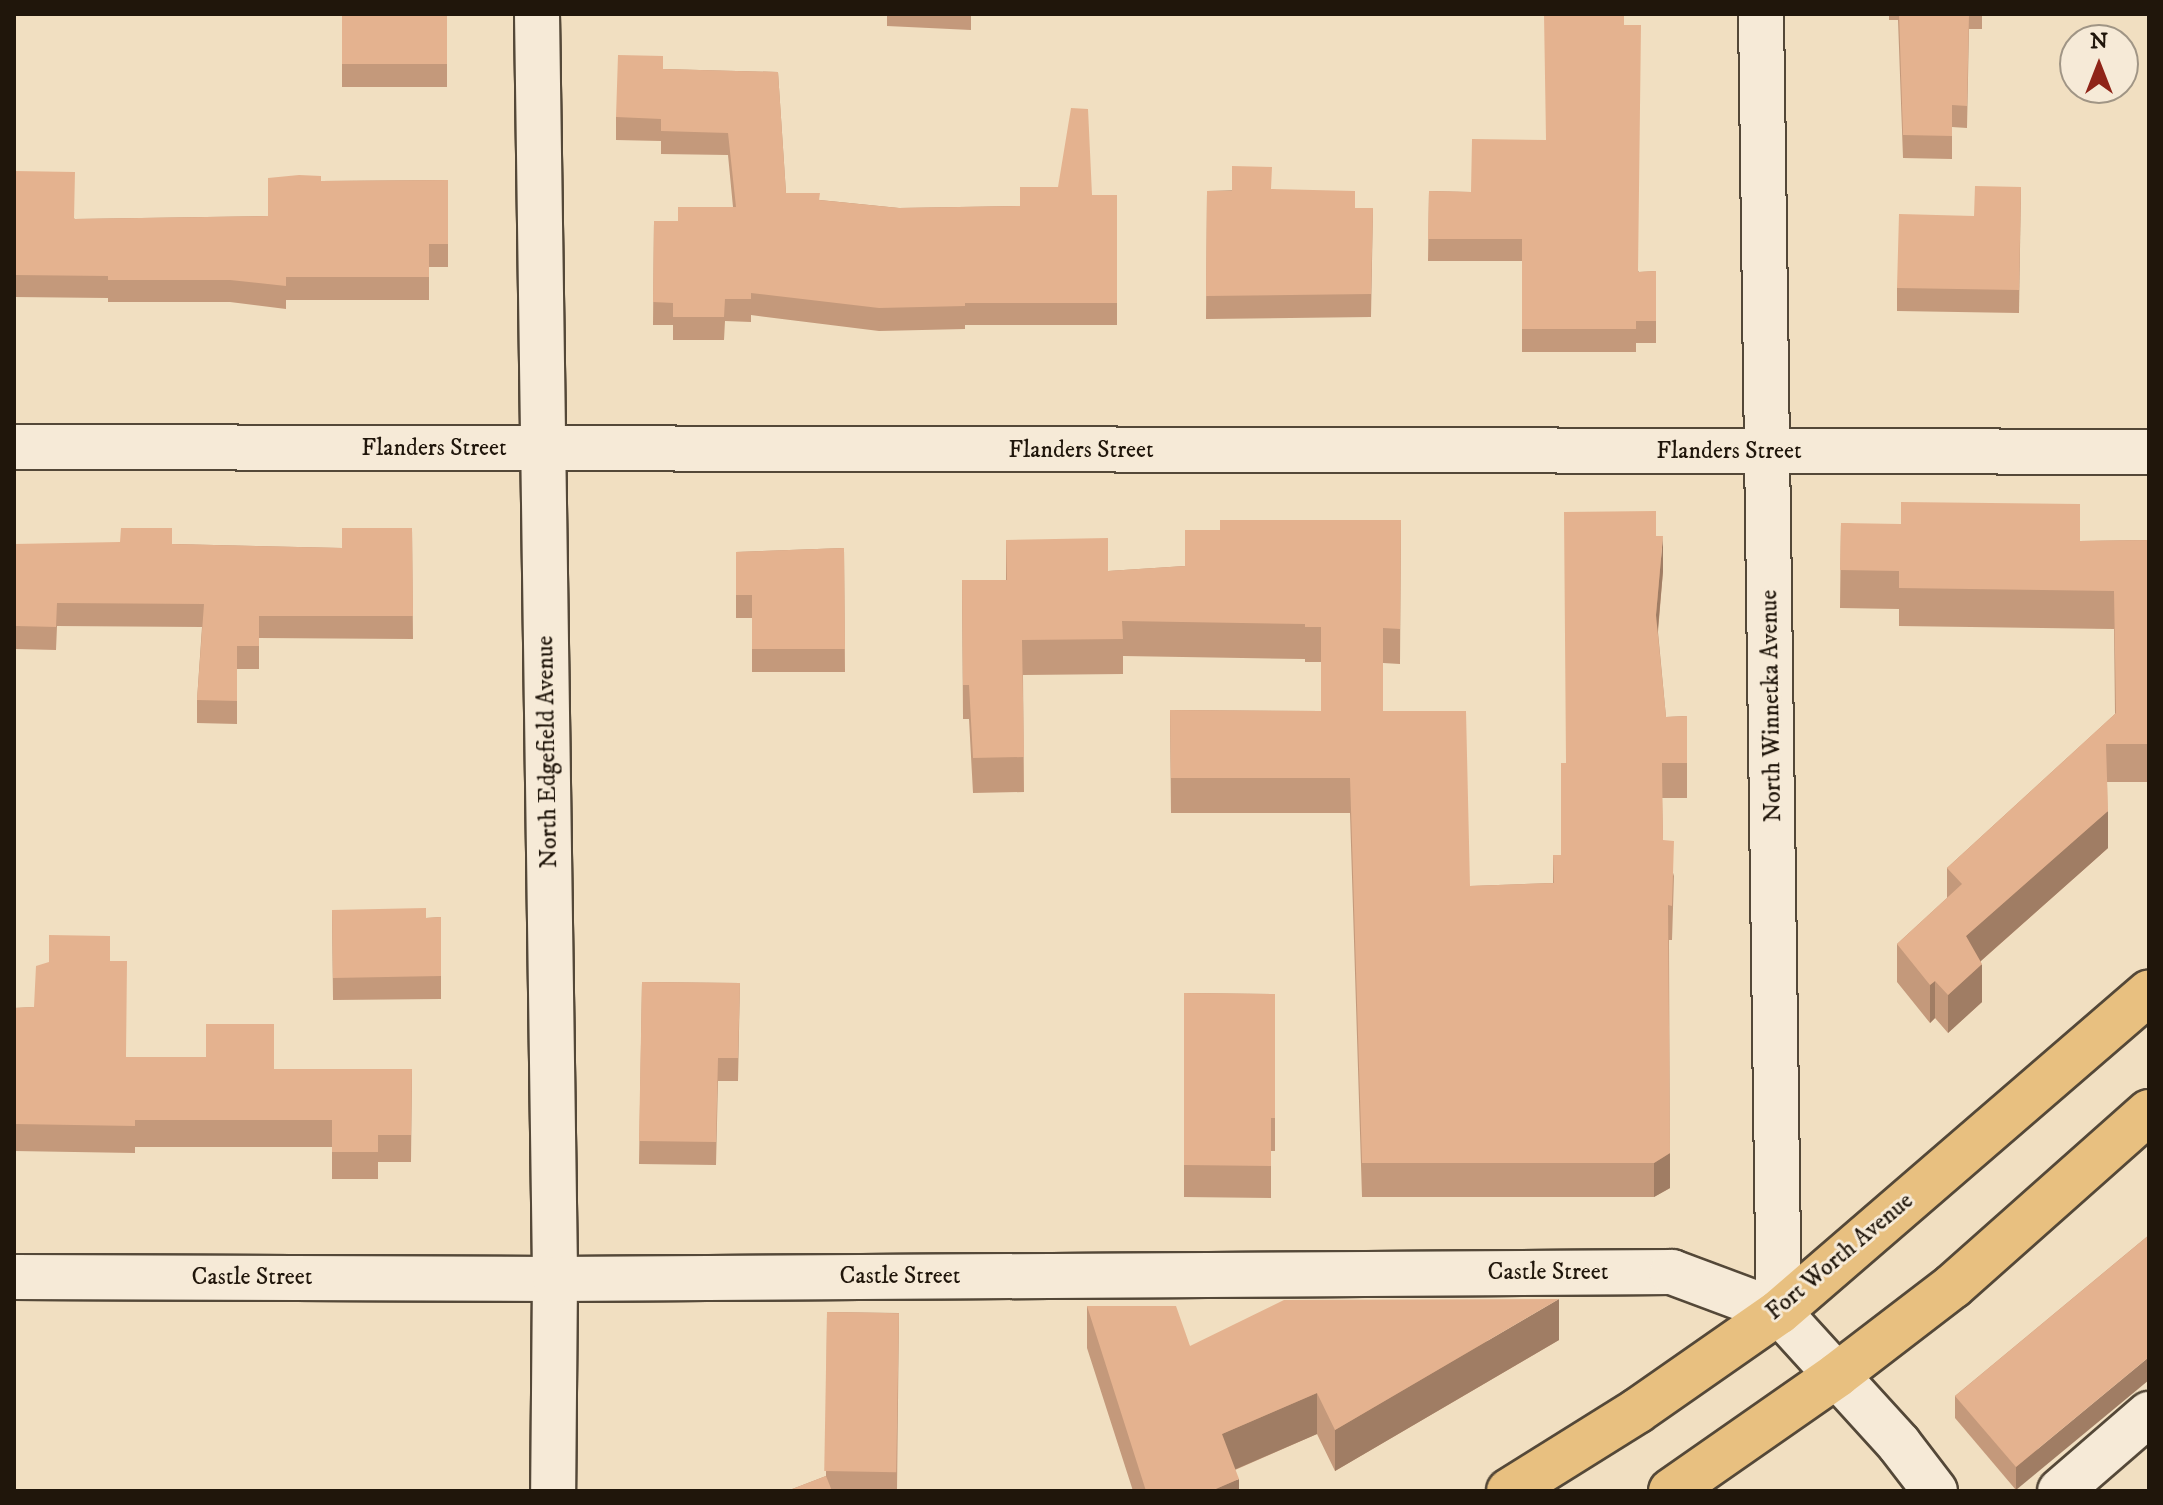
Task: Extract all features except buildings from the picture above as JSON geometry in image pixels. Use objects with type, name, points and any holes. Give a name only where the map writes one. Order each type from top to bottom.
[{"type":"main road","name":"Fort Worth Avenue","points":[[1509,1491],[1637,1411],[1779,1312],[2149,993]]},
{"type":"main road","points":[[1671,1491],[1837,1375],[1953,1286],[2149,1112]]},
{"type":"street","name":"North Edgefield Avenue","points":[[537,14],[555,1279],[553,1491]]},
{"type":"street","name":"North Winnetka Avenue","points":[[1761,14],[1779,1312]]},
{"type":"street","name":"Flanders Street","points":[[14,447],[2149,452]]},
{"type":"street","name":"Castle Street","points":[[14,1277],[555,1279],[1672,1272],[1779,1312]]},
{"type":"street","points":[[1779,1312],[1935,1491]]},
{"type":"street","points":[[2060,1491],[2149,1414]]}]
